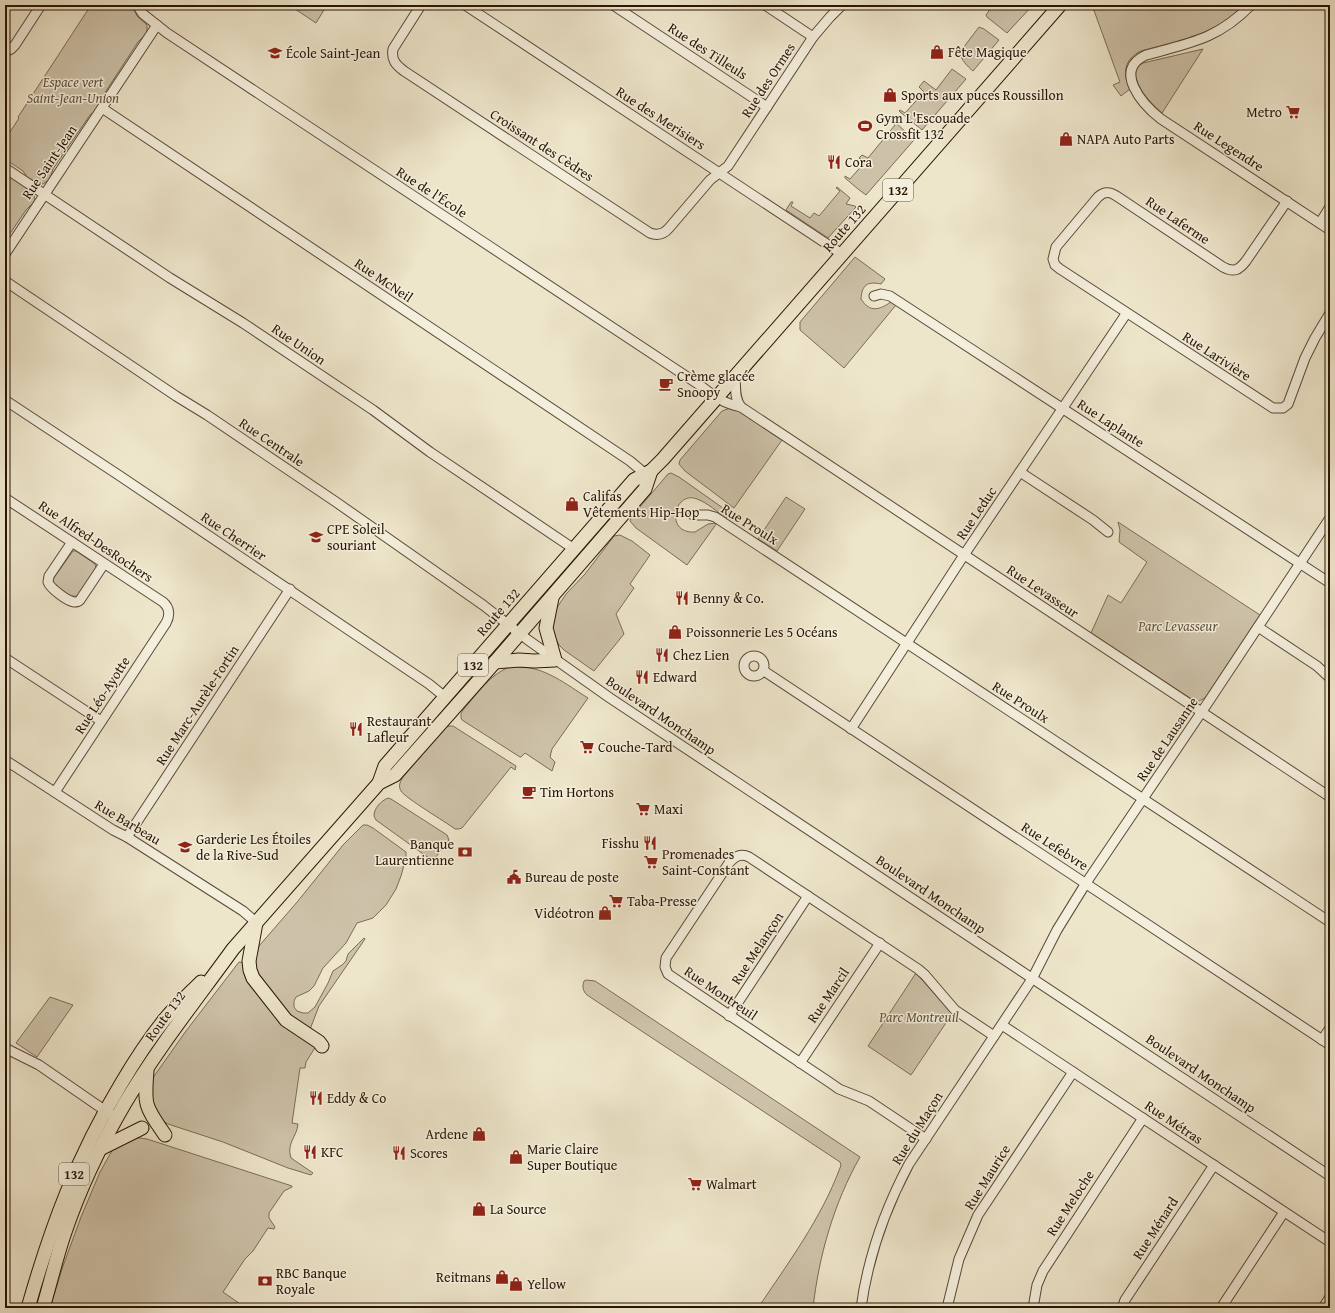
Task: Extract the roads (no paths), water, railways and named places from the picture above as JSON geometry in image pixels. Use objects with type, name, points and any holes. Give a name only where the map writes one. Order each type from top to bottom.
[{"type":"highway","name":"Route 132","points":[[380,783],[385,766],[508,624],[634,480],[649,474],[1060,5]]},
{"type":"highway","name":"Route 132","points":[[28,1308],[51,1233],[85,1150],[126,1075],[156,1031],[166,1018],[257,923],[380,783],[395,775],[645,490],[649,474]]},
{"type":"highway","points":[[495,662],[555,660],[546,628],[552,596]]},
{"type":"highway","points":[[257,923],[249,961],[253,978],[286,1020],[319,1042],[322,1046]]},
{"type":"highway","name":"Route 132","points":[[43,1308],[68,1224],[80,1194],[117,1119],[147,1069],[233,949]]},
{"type":"highway","points":[[147,1069],[145,1092],[146,1105],[149,1113],[164,1135]]},
{"type":"highway","points":[[102,1148],[142,1128]]},
{"type":"street","points":[[5,52],[15,45],[41,5]]},
{"type":"street","name":"Rue de l'École","points":[[137,5],[143,14],[157,25],[716,398]]},
{"type":"street","name":"Croissant des Cèdres","points":[[421,5],[393,49],[392,55],[395,64],[650,233],[658,235],[666,232],[710,180],[720,173]]},
{"type":"street","name":"Rue des Merisiers","points":[[465,5],[842,254]]},
{"type":"street","name":"Rue des Tilleuls","points":[[613,5],[767,107]]},
{"type":"street","points":[[765,5],[814,37]]},
{"type":"street","name":"Rue des Ormes","points":[[720,173],[730,163],[814,37],[842,5]]},
{"type":"street","name":"Rue Legendre","points":[[1251,5],[1233,22],[1212,35],[1141,57],[1133,64],[1131,71],[1133,83],[1139,96],[1157,116],[1330,230]]},
{"type":"street","name":"Rue Saint-Jean","points":[[5,254],[157,25]]},
{"type":"street","name":"Rue McNeil","points":[[102,108],[649,474]]},
{"type":"street","name":"Rue Union","points":[[5,168],[170,278],[243,323],[373,410],[430,452],[574,549]]},
{"type":"street","name":"Rue Laferme","points":[[1052,259],[1056,247],[1098,197],[1103,193],[1108,192],[1118,197],[1223,267],[1232,271],[1239,269],[1246,261],[1287,201]]},
{"type":"street","points":[[1320,223],[1330,208]]},
{"type":"street","name":"Rue Larivière","points":[[1052,259],[1060,270],[1126,314],[1277,409],[1286,406],[1290,401],[1305,358],[1330,314]]},
{"type":"street","name":"Rue Centrale","points":[[5,280],[336,502],[483,605],[519,633]]},
{"type":"street","name":"Rue Laplante","points":[[874,296],[881,294],[890,296],[1330,583]]},
{"type":"street","name":"Rue Leduc","points":[[851,729],[964,555],[1126,314]]},
{"type":"street","points":[[735,376],[736,398],[741,407]]},
{"type":"street","name":"Rue Levasseur","points":[[716,398],[728,404],[741,407],[1330,797]]},
{"type":"street","name":"Rue Cherrier","points":[[5,400],[290,589],[430,684],[445,697]]},
{"type":"street","points":[[1020,472],[1093,520],[1108,532]]},
{"type":"street","name":"Rue Alfred-DesRochers","points":[[5,498],[163,602],[169,611]]},
{"type":"street","name":"Rue Proulx","points":[[693,515],[708,515],[715,517],[1330,922]]},
{"type":"street","name":"Rue de Lausanne","points":[[1032,978],[1057,930],[1086,884],[1330,518]]},
{"type":"street","points":[[72,542],[49,576],[48,582],[50,587],[70,601],[75,602],[80,600],[104,564]]},
{"type":"street","name":"Rue Marc-Aurèle-Fortin","points":[[127,837],[290,589]]},
{"type":"street","name":"Rue Léo-Ayotte","points":[[55,792],[166,623],[169,618],[169,611]]},
{"type":"street","points":[[1258,627],[1317,666],[1330,678]]},
{"type":"street","name":"Boulevard Monchamp","points":[[519,633],[555,660],[670,738],[1330,1176]]},
{"type":"street","points":[[5,658],[102,721]]},
{"type":"street","name":"Rue Lefebvre","points":[[764,671],[1326,1042]]},
{"type":"street","name":"Rue Barbeau","points":[[5,760],[117,833],[127,837],[243,911],[257,923]]},
{"type":"street","name":"Rue Montreuil","points":[[926,1139],[869,1101],[839,1089],[668,974],[665,962],[673,947],[729,863],[735,856],[743,854],[750,857],[922,972],[955,1010],[994,1036]]},
{"type":"street","name":"Rue Melançon","points":[[729,1016],[808,896]]},
{"type":"street","name":"Rue Marcil","points":[[800,1063],[880,944]]},
{"type":"street","name":"Rue du Maçon","points":[[861,1308],[873,1250],[888,1208],[909,1164],[1032,978]]},
{"type":"street","name":"Rue Métras","points":[[1002,1025],[1330,1242]]},
{"type":"street","points":[[1326,1042],[1330,1028]]},
{"type":"street","points":[[5,1048],[39,1065],[117,1119]]},
{"type":"street","name":"Rue Maurice","points":[[947,1308],[959,1259],[978,1215],[1073,1072]]},
{"type":"street","name":"Rue Meloche","points":[[1033,1308],[1037,1285],[1046,1265],[1143,1118]]},
{"type":"street","name":"Rue Ménard","points":[[1122,1308],[1125,1300],[1214,1165]]},
{"type":"street","points":[[1221,1308],[1284,1212]]},
{"type":"street","points":[[1323,1308],[1330,1297]]},
{"type":"place","name":"Fête Magique","points":[[937,52]]},
{"type":"place","name":"École Saint-Jean","points":[[275,53]]},
{"type":"place","name":"Sports aux puces Roussillon","points":[[890,95]]},
{"type":"place","name":"Metro","points":[[1293,112]]},
{"type":"place","name":"Gym L'Escouade Crossfit 132","points":[[865,126]]},
{"type":"place","name":"NAPA Auto Parts","points":[[1066,139]]},
{"type":"place","name":"Cora","points":[[834,162]]},
{"type":"place","name":"Crème glacée Snoopy","points":[[666,384]]},
{"type":"place","name":"Califas Vêtements Hip-Hop","points":[[572,504]]},
{"type":"place","name":"CPE Soleil souriant","points":[[316,537]]},
{"type":"place","name":"Benny & Co.","points":[[682,598]]},
{"type":"place","name":"Poissonnerie Les 5 Océans","points":[[675,632]]},
{"type":"place","name":"Chez Lien","points":[[662,655]]},
{"type":"place","name":"Edward","points":[[642,677]]},
{"type":"place","name":"Restaurant Lafleur","points":[[356,729]]},
{"type":"place","name":"Couche-Tard","points":[[587,747]]},
{"type":"place","name":"Tim Hortons","points":[[529,792]]},
{"type":"place","name":"Maxi","points":[[643,809]]},
{"type":"place","name":"Fisshu","points":[[650,843]]},
{"type":"place","name":"Garderie Les Étoiles de la Rive-Sud","points":[[185,847]]},
{"type":"place","name":"Banque Laurentienne","points":[[465,852]]},
{"type":"place","name":"Promenades Saint-Constant","points":[[651,862]]},
{"type":"place","name":"Bureau de poste","points":[[514,877]]},
{"type":"place","name":"Taba-Presse","points":[[616,901]]},
{"type":"place","name":"Vidéotron","points":[[605,913]]},
{"type":"place","name":"Eddy & Co","points":[[316,1098]]},
{"type":"place","name":"Ardene","points":[[479,1134]]},
{"type":"place","name":"KFC","points":[[310,1152]]},
{"type":"place","name":"Scores","points":[[399,1153]]},
{"type":"place","name":"Marie Claire Super Boutique","points":[[516,1157]]},
{"type":"place","name":"Walmart","points":[[695,1184]]},
{"type":"place","name":"La Source","points":[[479,1209]]},
{"type":"place","name":"Reitmans","points":[[502,1277]]},
{"type":"place","name":"RBC Banque Royale","points":[[265,1281]]},
{"type":"place","name":"Yellow","points":[[516,1284]]},
{"type":"park label","name":"Espace vert Saint-Jean-Union","points":[[73,90]]},
{"type":"park label","name":"Parc Levasseur","points":[[1178,626]]},
{"type":"park label","name":"Parc Montreuil","points":[[919,1017]]}]
